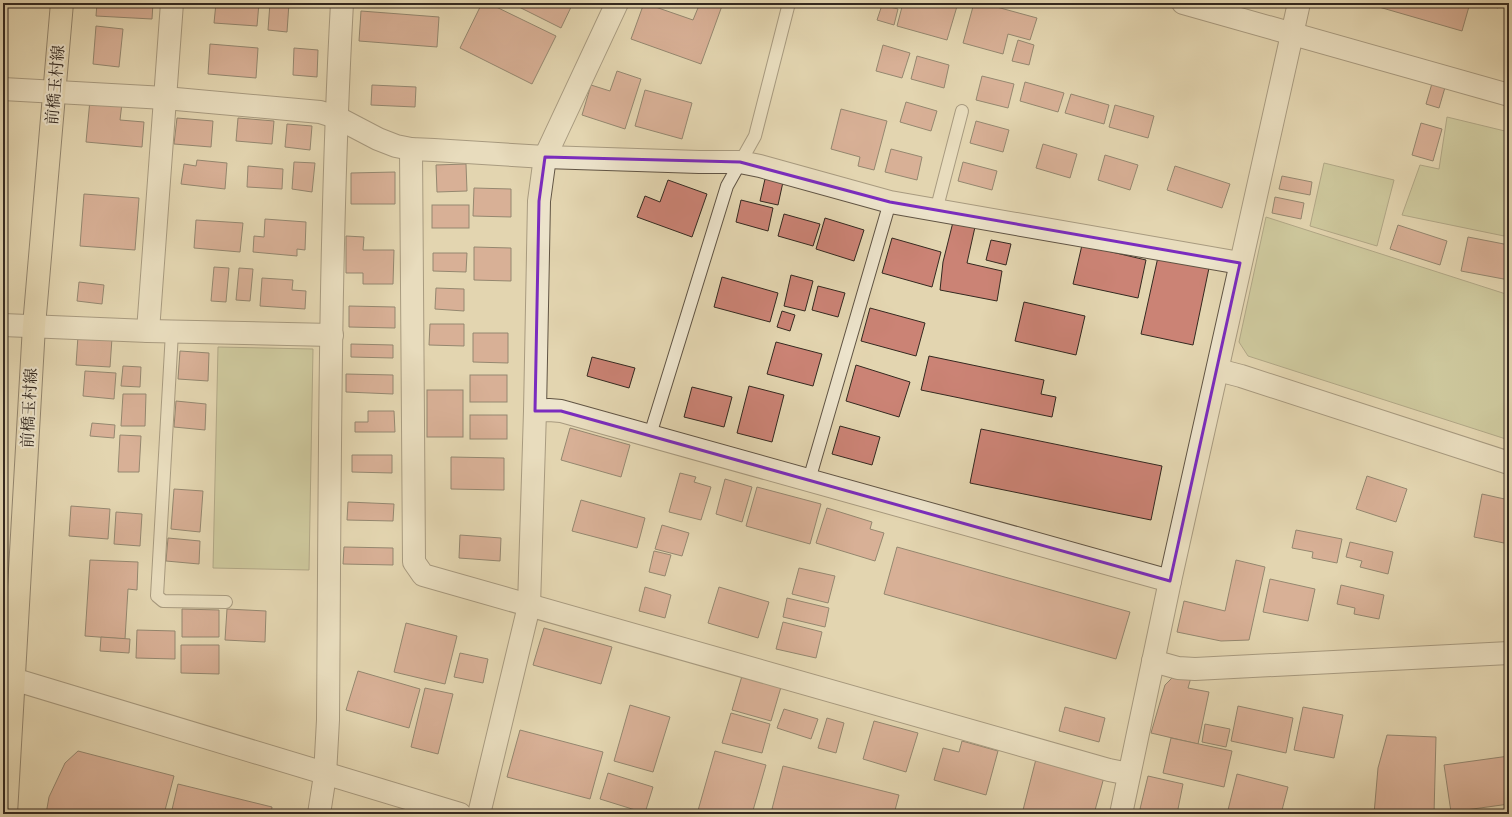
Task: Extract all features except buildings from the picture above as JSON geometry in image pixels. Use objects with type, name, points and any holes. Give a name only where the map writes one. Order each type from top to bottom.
[{"type":"main road","name":"前橋玉村線","points":[[6,814],[8,678],[34,326],[62,3]]},
{"type":"street","points":[[148,331],[172,3]]},
{"type":"street","points":[[319,814],[325,774],[328,720],[336,117],[342,3]]},
{"type":"street","points":[[479,814],[529,606],[539,200],[545,157],[617,3]]},
{"type":"street","points":[[1183,3],[1509,95]]},
{"type":"street","points":[[1121,814],[1170,581],[1299,3]]},
{"type":"street","points":[[3,89],[165,98],[320,112],[336,117],[378,139],[411,150],[545,157],[740,162],[760,166],[890,202],[1240,263]]},
{"type":"street","points":[[411,150],[414,562],[423,575],[1109,770],[1129,774]]},
{"type":"street","points":[[3,325],[172,332],[332,335]]},
{"type":"street","points":[[1218,370],[1241,376],[1509,463]]},
{"type":"street","points":[[535,411],[561,411],[1170,581]]},
{"type":"street","points":[[1153,661],[1178,668],[1195,669],[1509,653]]},
{"type":"street","points":[[8,678],[460,814]]},
{"type":"lane","points":[[650,435],[727,186],[755,136],[789,3]]},
{"type":"lane","points":[[936,211],[962,111]]},
{"type":"lane","points":[[809,480],[890,202]]},
{"type":"lane","points":[[172,332],[157,596],[163,601],[226,602]]},
{"type":"highlighted area","points":[[545,157],[740,162],[890,202],[1240,263],[1170,581],[561,411],[535,411],[539,201]]},
{"type":"green space","points":[[1447,117],[1509,132],[1509,237],[1402,215],[1420,165],[1439,169]]},
{"type":"green space","points":[[1324,163],[1394,180],[1377,246],[1310,226]]},
{"type":"green space","points":[[1266,217],[1509,295],[1509,440],[1248,356],[1239,342]]},
{"type":"green space","points":[[218,347],[313,349],[309,570],[213,568]]}]
